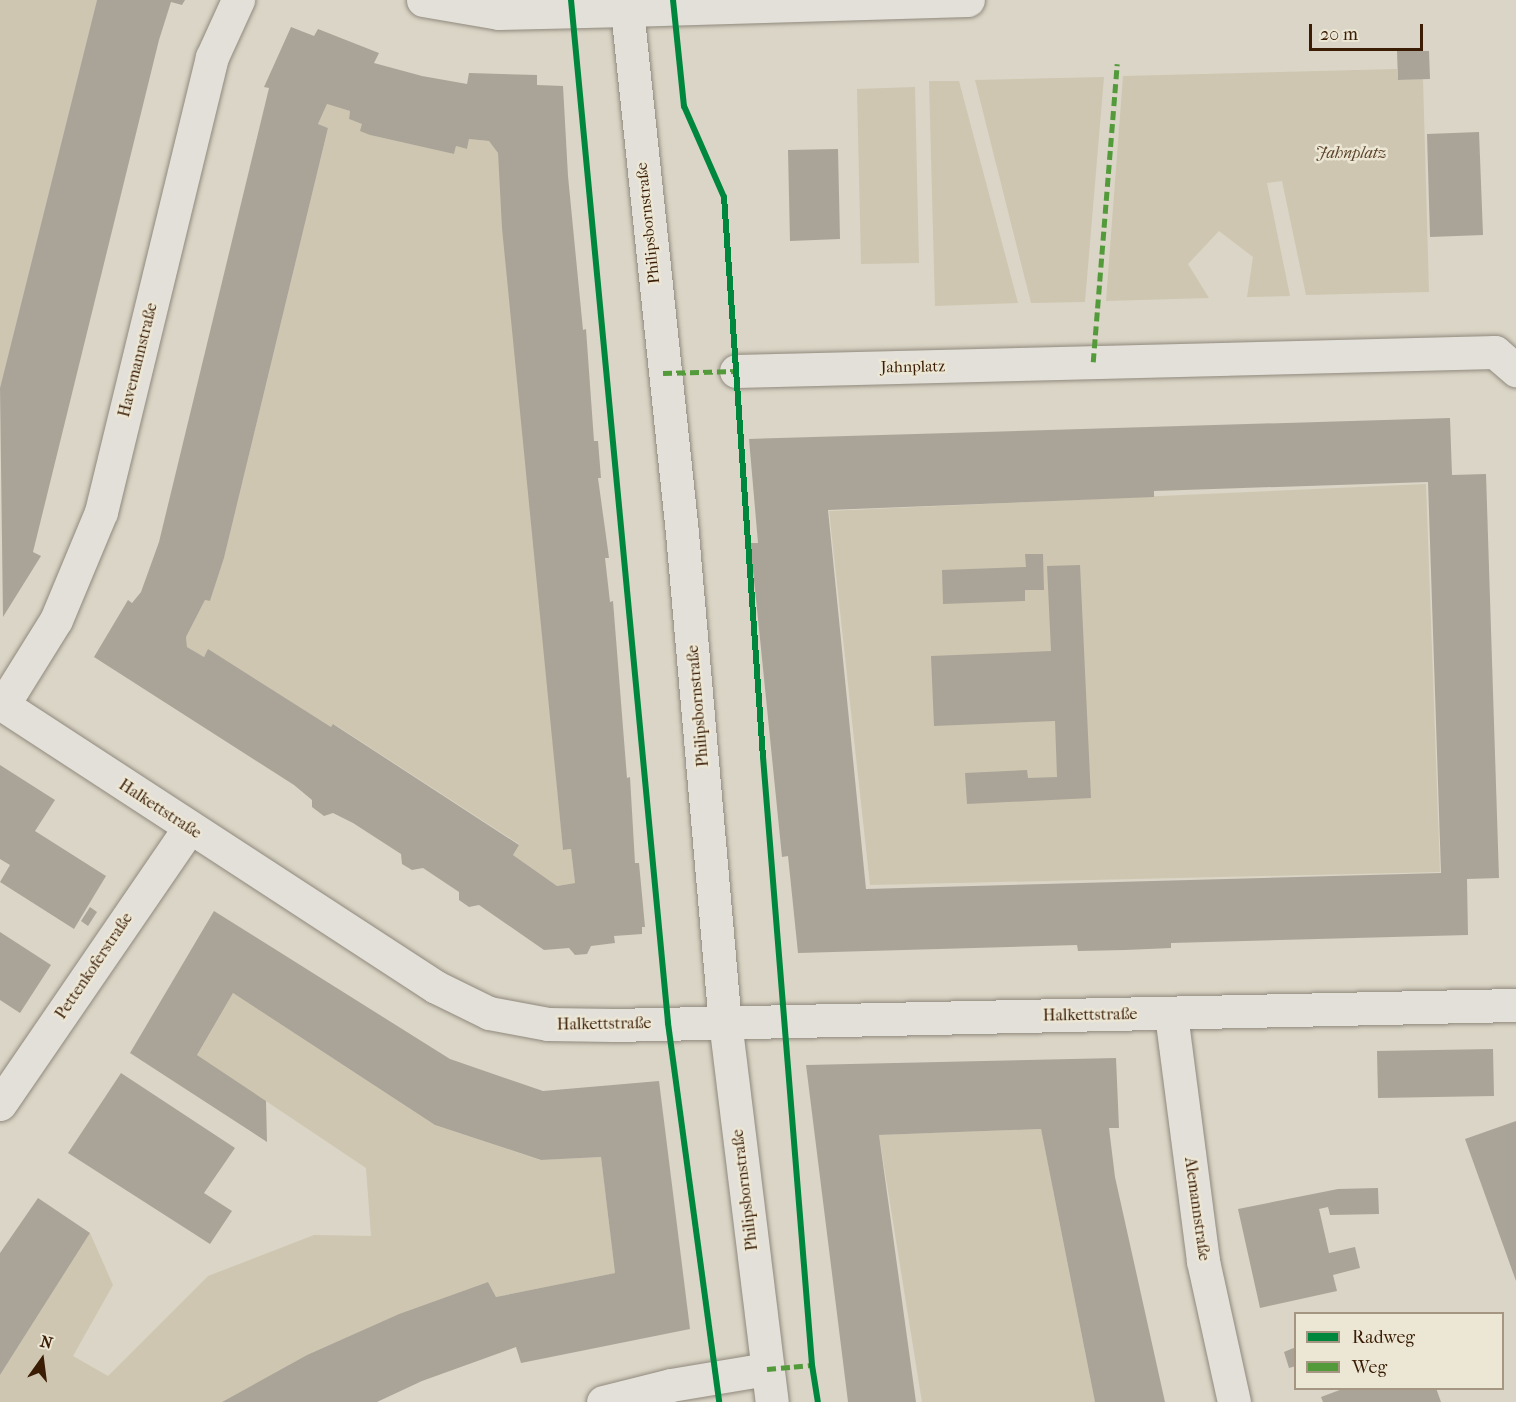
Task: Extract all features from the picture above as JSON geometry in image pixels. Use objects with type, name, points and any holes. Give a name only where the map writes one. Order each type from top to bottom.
[{"type":"street","name":"Havemannstraße","points":[[1,704],[56,620],[101,512],[212,57],[238,0]]},
{"type":"street","points":[[423,0],[499,13],[626,5],[968,0]]},
{"type":"street","name":"Philipsbornstraße","points":[[626,5],[682,533],[725,1020],[766,1370],[772,1402]]},
{"type":"street","name":"Jahnplatz","points":[[736,371],[1495,352],[1516,370]]},
{"type":"street","name":"Halkettstraße","points":[[1,704],[436,987],[489,1013],[548,1024],[1171,1014],[1516,1005]]},
{"type":"street","name":"Pettenkoferstraße","points":[[0,1104],[189,828]]},
{"type":"street","name":"Alemannstraße","points":[[1171,1014],[1203,1262],[1234,1402]]},
{"type":"street","points":[[603,1402],[671,1385],[766,1370]]},
{"type":"green space","points":[[0,0],[97,0],[0,388]]},
{"type":"green space","name":"Jahnplatz","points":[[1397,69],[1398,80],[1423,79],[1429,292],[1306,295],[1282,181],[1267,183],[1290,296],[1247,297],[1253,257],[1219,231],[1188,264],[1209,298],[1106,301],[1123,76]]},
{"type":"green space","points":[[1104,77],[1085,302],[1031,303],[975,80]]},
{"type":"green space","points":[[929,81],[959,81],[1018,303],[935,306]]},
{"type":"green space","points":[[915,87],[919,263],[861,264],[857,89]]},
{"type":"green space","points":[[327,104],[350,111],[349,119],[362,124],[370,135],[454,154],[456,146],[467,149],[469,139],[489,141],[498,153],[563,850],[571,849],[575,883],[557,886],[513,855],[519,844],[334,724],[331,727],[208,650],[204,657],[187,647],[186,637],[205,600],[210,601],[224,558],[328,128],[318,124]]},
{"type":"green space","points":[[1426,484],[1440,872],[870,885],[829,511]]},
{"type":"green space","points":[[233,993],[435,1125],[540,1160],[601,1157],[615,1273],[496,1297],[488,1282],[399,1314],[307,1355],[222,1402],[0,1402],[0,1375],[90,1233],[113,1285],[73,1356],[108,1376],[208,1276],[314,1235],[371,1236],[366,1168],[197,1055]]},
{"type":"green space","points":[[1041,1129],[1095,1402],[922,1402],[879,1135]]},
{"type":"building","points":[[97,0],[185,0],[182,5],[171,2],[159,40],[33,552],[41,556],[3,617],[0,388]]},
{"type":"building","points":[[291,27],[314,36],[318,29],[379,53],[374,63],[422,76],[467,84],[469,73],[537,75],[537,85],[563,86],[568,176],[583,330],[586,329],[594,441],[598,441],[601,478],[598,478],[609,558],[605,558],[610,602],[613,601],[627,778],[630,777],[635,863],[639,863],[645,927],[642,927],[642,934],[614,936],[615,943],[591,946],[587,954],[575,955],[569,948],[544,950],[479,905],[469,907],[459,900],[459,892],[423,868],[412,870],[402,864],[401,854],[353,823],[333,813],[324,816],[312,807],[312,800],[294,785],[94,657],[128,600],[132,603],[141,592],[159,542],[269,88],[264,87]],"holes":[[[327,104],[350,111],[349,119],[362,124],[360,131],[370,135],[454,154],[456,146],[467,149],[469,139],[489,141],[498,153],[502,228],[563,850],[571,849],[575,883],[557,886],[513,855],[519,845],[333,724],[331,727],[208,649],[204,657],[187,647],[186,637],[205,600],[210,601],[224,558],[328,128],[318,124]]]},
{"type":"building","points":[[1397,51],[1429,51],[1430,79],[1398,80]]},
{"type":"building","points":[[1479,132],[1483,235],[1430,237],[1427,134]]},
{"type":"building","points":[[838,149],[840,239],[790,241],[788,150]]},
{"type":"building","points":[[1450,418],[1452,475],[1486,474],[1499,878],[1467,879],[1468,935],[1171,943],[1171,948],[1125,950],[1078,951],[1077,945],[798,953],[788,856],[782,857],[750,543],[758,543],[749,439]],"holes":[[[1428,482],[1441,873],[866,889],[828,510],[1154,497],[1154,491]]]},
{"type":"building","points":[[1025,554],[1043,554],[1044,590],[1025,590],[1025,601],[943,604],[942,570],[1026,567]]},
{"type":"building","points":[[1080,565],[1091,798],[967,804],[965,773],[1027,770],[1028,778],[1057,777],[1055,721],[934,726],[931,656],[1051,651],[1047,566]]},
{"type":"building","points":[[0,765],[55,800],[35,831],[106,876],[74,929],[0,882],[10,865],[0,859]]},
{"type":"building","points":[[90,907],[97,912],[88,926],[81,921]]},
{"type":"building","points":[[214,911],[450,1059],[543,1091],[659,1081],[690,1329],[521,1363],[516,1347],[422,1381],[377,1402],[222,1402],[307,1355],[399,1314],[488,1282],[496,1297],[615,1273],[601,1157],[541,1160],[435,1125],[233,993],[197,1055],[266,1101],[267,1142],[130,1053]]},
{"type":"building","points":[[0,932],[51,965],[20,1013],[0,1000]]},
{"type":"building","points":[[1493,1049],[1494,1096],[1378,1098],[1377,1051]]},
{"type":"building","points":[[1116,1058],[1119,1128],[1109,1128],[1115,1177],[1165,1402],[1095,1402],[1041,1129],[879,1135],[916,1402],[848,1402],[806,1065]]},
{"type":"building","points":[[121,1073],[235,1148],[204,1193],[232,1211],[210,1244],[68,1153]]},
{"type":"building","points":[[1516,1121],[1516,1281],[1465,1139]]},
{"type":"building","points":[[1378,1188],[1379,1214],[1330,1215],[1328,1207],[1319,1209],[1329,1253],[1355,1247],[1360,1268],[1333,1275],[1337,1291],[1260,1308],[1238,1209],[1338,1189]]},
{"type":"building","points":[[38,1198],[90,1233],[0,1375],[0,1253]]},
{"type":"building","points":[[1294,1348],[1294,1367],[1289,1368],[1284,1352]]},
{"type":"building","points":[[1340,1390],[1437,1390],[1441,1402],[1323,1402],[1321,1397]]},
{"type":"marked path","points":[[1093,362],[1117,64]]},
{"type":"marked path","points":[[663,373],[736,371]]},
{"type":"marked path","points":[[767,1369],[812,1365]]},
{"type":"cycle path","points":[[571,0],[668,1023],[719,1402]]},
{"type":"cycle path","points":[[673,0],[684,106],[724,197],[763,757],[812,1365],[818,1402]]}]
